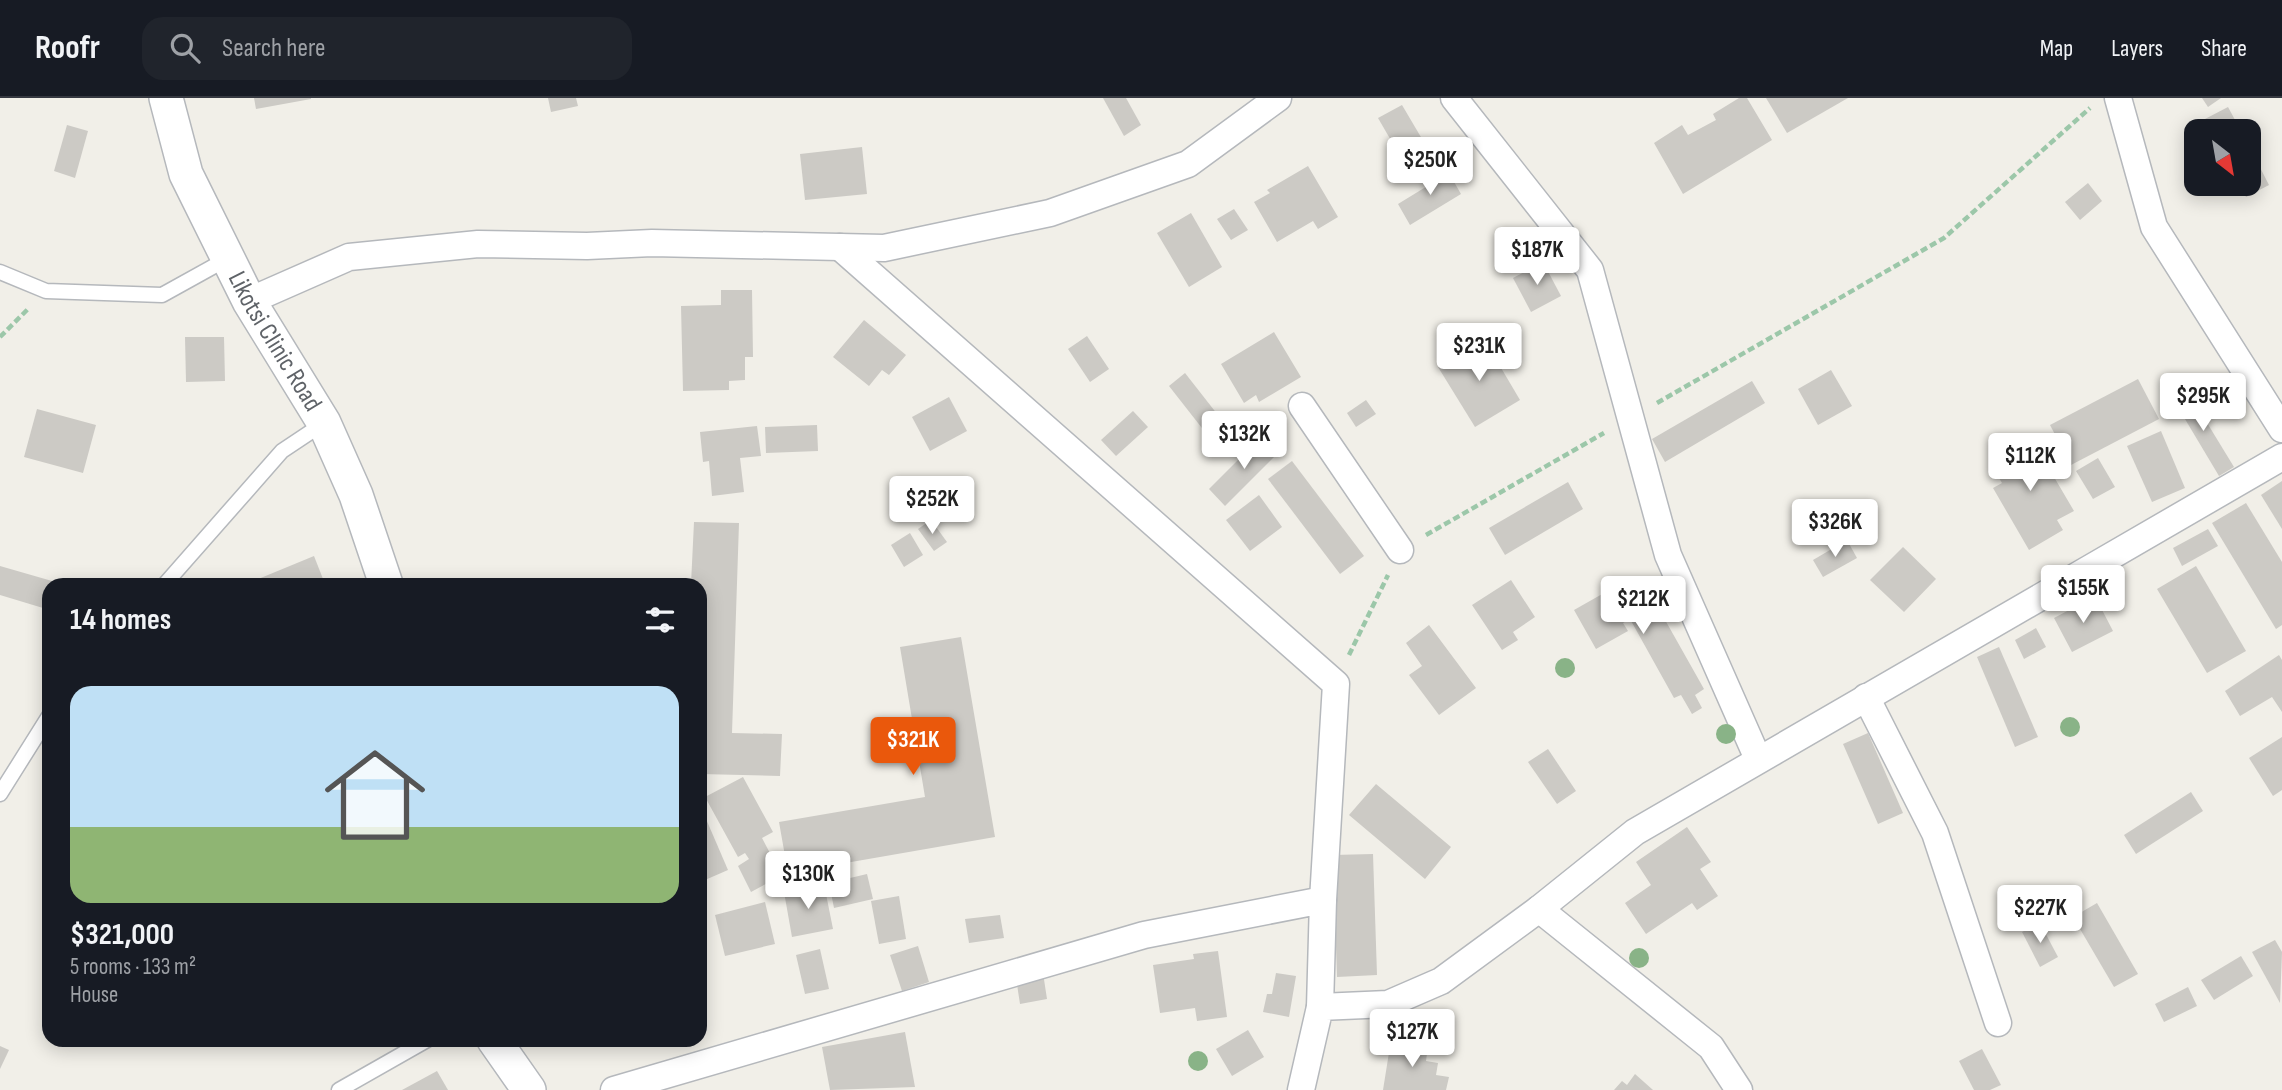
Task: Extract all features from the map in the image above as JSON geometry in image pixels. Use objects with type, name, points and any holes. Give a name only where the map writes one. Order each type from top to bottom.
[{"type":"street","name":"Likotsi Clinic Road","points":[[166,98],[186,174],[249,301],[324,423],[356,495],[384,578]]},
{"type":"street","points":[[249,301],[349,257],[478,244],[587,246],[652,243],[884,248],[1051,213],[1188,164],[1278,98]]},
{"type":"street","points":[[1454,98],[1590,270],[1668,555],[1758,760]]},
{"type":"street","points":[[2118,98],[2154,227],[2282,429]]},
{"type":"street","points":[[840,247],[1336,684],[1323,900],[1320,1007],[1301,1090]]},
{"type":"street","points":[[1302,406],[1400,550]]},
{"type":"street","points":[[1320,1007],[1388,1004],[1441,981],[1539,909],[1635,832],[2282,457]]},
{"type":"street","points":[[1866,697],[1935,833],[1998,1023]]},
{"type":"street","points":[[614,1090],[1144,935],[1323,900]]},
{"type":"street","points":[[1539,909],[1711,1047],[1740,1090]]},
{"type":"street","points":[[499,1047],[529,1090]]},
{"type":"lane","points":[[0,272],[46,291],[162,295],[227,259]]},
{"type":"lane","points":[[169,578],[282,451],[324,423]]},
{"type":"lane","points":[[0,793],[42,727]]},
{"type":"lane","points":[[339,1090],[415,1047]]},
{"type":"path","points":[[1336,684],[1400,550],[1944,238],[2092,107]]},
{"type":"path","points":[[0,337],[46,291]]},
{"type":"building","points":[[254,98],[311,98],[311,99],[256,109]]},
{"type":"building","points":[[548,98],[576,98],[578,106],[551,112]]},
{"type":"building","points":[[1103,98],[1126,98],[1141,125],[1124,136]]},
{"type":"building","points":[[1739,98],[1747,98],[1772,140],[1683,194],[1654,143],[1682,125],[1688,135],[1716,120],[1713,114]]},
{"type":"building","points":[[1766,98],[1848,98],[1787,133]]},
{"type":"building","points":[[2202,98],[2221,98],[2208,107]]},
{"type":"building","points":[[1402,105],[1438,166],[1414,180],[1378,118]]},
{"type":"building","points":[[2228,107],[2234,119],[2205,119]]},
{"type":"building","points":[[67,125],[88,131],[75,178],[54,171]]},
{"type":"building","points":[[862,147],[867,194],[805,200],[800,154]]},
{"type":"building","points":[[1308,166],[1338,217],[1318,229],[1313,221],[1277,242],[1254,202],[1270,193],[1267,190]]},
{"type":"building","points":[[1446,168],[1461,194],[1410,225],[1398,204],[1429,185],[1426,180]]},
{"type":"building","points":[[2261,169],[2269,185],[2261,189]]},
{"type":"building","points":[[2088,183],[2102,201],[2080,220],[2065,202]]},
{"type":"building","points":[[1234,209],[1248,230],[1231,240],[1217,219]]},
{"type":"building","points":[[1191,213],[1222,267],[1189,287],[1157,233]]},
{"type":"building","points":[[1543,262],[1561,296],[1531,312],[1513,278]]},
{"type":"building","points":[[721,290],[752,290],[753,357],[745,357],[745,380],[729,381],[729,390],[683,391],[681,306],[721,305]]},
{"type":"building","points":[[864,320],[906,355],[889,375],[882,370],[869,386],[833,357]]},
{"type":"building","points":[[1274,332],[1301,377],[1259,402],[1256,395],[1244,403],[1221,364]]},
{"type":"building","points":[[1087,336],[1109,369],[1090,382],[1068,349]]},
{"type":"building","points":[[185,337],[224,337],[225,381],[186,382]]},
{"type":"building","points":[[1484,339],[1520,400],[1475,427],[1438,367]]},
{"type":"building","points":[[1831,370],[1852,406],[1818,425],[1798,389]]},
{"type":"building","points":[[1185,373],[1232,433],[1216,446],[1169,386]]},
{"type":"building","points":[[2138,379],[2159,419],[2071,465],[2050,425]]},
{"type":"building","points":[[1752,381],[1765,403],[1665,462],[1652,439]]},
{"type":"building","points":[[2187,390],[2234,467],[2219,476],[2173,399]]},
{"type":"building","points":[[949,397],[967,431],[930,451],[912,417]]},
{"type":"building","points":[[1366,400],[1376,414],[1356,427],[1347,413]]},
{"type":"building","points":[[37,409],[96,425],[83,473],[24,457]]},
{"type":"building","points":[[1133,411],[1148,427],[1116,456],[1101,440]]},
{"type":"building","points":[[817,425],[818,451],[766,453],[765,427]]},
{"type":"building","points":[[757,426],[761,456],[740,458],[744,492],[712,496],[709,461],[703,462],[700,432]]},
{"type":"building","points":[[2161,431],[2185,488],[2152,502],[2127,446]]},
{"type":"building","points":[[1262,436],[1278,453],[1225,506],[1209,489]]},
{"type":"building","points":[[2030,436],[2074,511],[2057,520],[2063,530],[2029,550],[1993,488],[2002,483],[1989,461]]},
{"type":"building","points":[[2098,458],[2115,487],[2093,499],[2076,471]]},
{"type":"building","points":[[1292,461],[1364,556],[1340,574],[1268,479]]},
{"type":"building","points":[[2282,481],[2282,529],[2261,495]]},
{"type":"building","points":[[1568,482],[1583,509],[1505,555],[1489,528]]},
{"type":"building","points":[[1259,495],[1282,527],[1250,551],[1226,520]]},
{"type":"building","points":[[2246,503],[2282,562],[2282,625],[2276,629],[2212,523]]},
{"type":"building","points":[[931,520],[947,542],[934,551],[918,529]]},
{"type":"building","points":[[694,522],[739,523],[732,733],[782,734],[780,776],[707,774],[707,578],[691,578]]},
{"type":"building","points":[[2208,529],[2218,546],[2182,566],[2173,548]]},
{"type":"building","points":[[910,533],[923,555],[904,567],[891,545]]},
{"type":"building","points":[[1847,540],[1857,558],[1823,577],[1813,560]]},
{"type":"building","points":[[1903,547],[1936,579],[1904,612],[1870,580]]},
{"type":"building","points":[[314,556],[323,578],[261,578]]},
{"type":"building","points":[[0,566],[42,578],[42,608],[0,595]]},
{"type":"building","points":[[2196,566],[2246,651],[2207,673],[2157,589]]},
{"type":"building","points":[[1642,579],[1704,689],[1695,695],[1702,708],[1692,714],[1681,695],[1674,698],[1630,619],[1623,623],[1628,631],[1596,649],[1574,610],[1604,593],[1607,599]]},
{"type":"building","points":[[1511,580],[1535,617],[1513,632],[1518,640],[1502,650],[1472,605]]},
{"type":"building","points":[[2088,600],[2093,609],[2100,606],[2113,631],[2072,652],[2054,618]]},
{"type":"building","points":[[1429,625],[1476,688],[1439,715],[1409,675],[1422,666],[1406,643]]},
{"type":"building","points":[[2036,628],[2046,647],[2024,659],[2015,640]]},
{"type":"building","points":[[961,637],[995,837],[788,873],[779,822],[925,797],[900,647]]},
{"type":"building","points":[[1999,647],[2038,737],[2015,747],[1977,657]]},
{"type":"building","points":[[2279,655],[2282,660],[2282,712],[2272,697],[2240,716],[2225,691]]},
{"type":"building","points":[[1868,733],[1903,813],[1878,824],[1843,744]]},
{"type":"building","points":[[2282,737],[2282,790],[2273,796],[2249,758]]},
{"type":"building","points":[[1548,749],[1576,791],[1557,804],[1528,762]]},
{"type":"building","points":[[743,777],[773,832],[762,838],[772,857],[776,855],[786,873],[751,892],[738,866],[749,859],[745,853],[738,857],[707,801],[707,796]]},
{"type":"building","points":[[1376,784],[1451,847],[1425,879],[1349,815]]},
{"type":"building","points":[[2191,792],[2203,811],[2136,854],[2124,835]]},
{"type":"building","points":[[707,821],[728,870],[707,879]]},
{"type":"building","points":[[1687,827],[1711,862],[1700,869],[1718,896],[1697,910],[1692,903],[1646,934],[1625,903],[1651,885],[1636,862]]},
{"type":"building","points":[[1373,854],[1377,975],[1337,977],[1333,855]]},
{"type":"building","points":[[867,874],[873,899],[834,908],[829,883]]},
{"type":"building","points":[[824,884],[833,929],[792,937],[784,892]]},
{"type":"building","points":[[899,896],[906,939],[879,944],[871,901]]},
{"type":"building","points":[[765,902],[775,944],[725,956],[715,915]]},
{"type":"building","points":[[2097,903],[2138,974],[2114,987],[2073,917]]},
{"type":"building","points":[[1000,915],[1004,938],[969,943],[965,919]]},
{"type":"building","points":[[2040,923],[2058,957],[2040,967],[2022,932]]},
{"type":"building","points":[[2275,940],[2282,952],[2280,1003],[2252,952]]},
{"type":"building","points":[[918,946],[929,982],[902,991],[890,955]]},
{"type":"building","points":[[820,949],[829,989],[805,994],[796,955]]},
{"type":"building","points":[[1218,951],[1227,1017],[1197,1021],[1195,1008],[1160,1013],[1153,965],[1194,959],[1193,954]]},
{"type":"building","points":[[2241,956],[2253,976],[2214,1000],[2201,980]]},
{"type":"building","points":[[1043,973],[1047,999],[1020,1004],[1016,978]]},
{"type":"building","points":[[1276,973],[1296,976],[1289,1017],[1263,1012],[1267,994],[1272,994]]},
{"type":"building","points":[[2188,987],[2197,1006],[2164,1022],[2155,1004]]},
{"type":"building","points":[[1248,1030],[1264,1057],[1232,1076],[1216,1049]]},
{"type":"building","points":[[905,1032],[915,1087],[830,1090],[822,1047]]},
{"type":"building","points":[[1391,1040],[1428,1046],[1426,1061],[1438,1063],[1436,1075],[1449,1077],[1446,1090],[1383,1090]]},
{"type":"building","points":[[0,1046],[9,1050],[0,1069]]},
{"type":"building","points":[[1982,1049],[2001,1085],[1990,1090],[1974,1090],[1959,1061]]},
{"type":"building","points":[[437,1071],[448,1090],[402,1090]]},
{"type":"building","points":[[1635,1074],[1653,1090],[1614,1090],[1622,1081],[1627,1085]]}]
